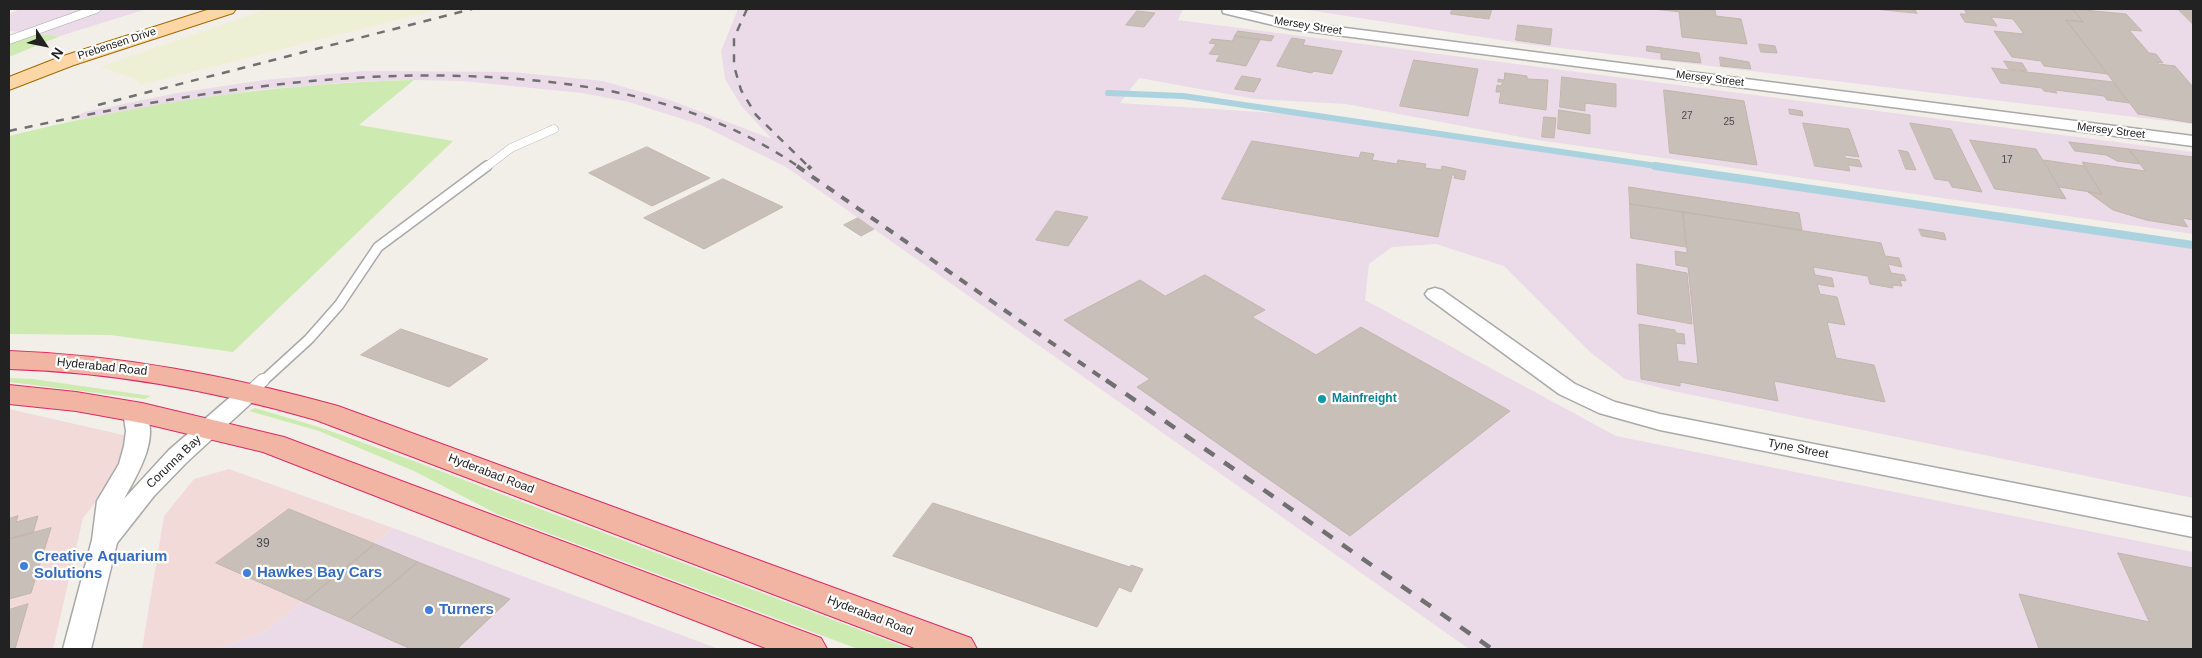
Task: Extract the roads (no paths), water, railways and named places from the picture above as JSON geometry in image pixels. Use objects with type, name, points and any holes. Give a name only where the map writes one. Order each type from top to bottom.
[{"type":"highway","name":"Hyderabad Road","points":[[9,360],[43,360],[116,366],[189,378],[251,391],[327,413],[958,649]]},
{"type":"highway","points":[[9,394],[135,412],[210,427],[273,444],[333,466],[452,515],[808,649]]},
{"type":"main road","name":"Prebensen Drive","points":[[9,70],[103,37],[195,9]]},
{"type":"main road","name":"Prebensen Drive","points":[[9,84],[76,58],[227,9]]},
{"type":"street","name":"Mersey Street","points":[[1228,10],[1290,24],[2193,141]]},
{"type":"street","name":"Tyne Street","points":[[1435,294],[1567,389],[1607,408],[1660,422],[2193,528]]},
{"type":"street","name":"Corunna Bay","points":[[105,540],[145,490],[210,427],[251,391]]},
{"type":"street","name":"Corunna Bay","points":[[77,649],[105,540],[110,501],[131,464],[136,446],[138,430],[135,412]]},
{"type":"lane","points":[[9,40],[96,9]]},
{"type":"lane","points":[[251,391],[309,339],[339,306],[378,247],[510,148],[554,130]]},
{"type":"waterway","points":[[1108,93],[1183,96],[1663,167]]},
{"type":"waterway","points":[[1655,166],[2193,245]]},
{"type":"railway","points":[[98,105],[472,9]]},
{"type":"railway","points":[[747,9],[734,38],[734,66],[741,90],[756,115],[809,167]]},
{"type":"railway","points":[[9,131],[135,106],[262,86],[390,76],[454,76],[556,83],[593,88],[665,104],[734,130],[767,147],[799,167]]},
{"type":"railway","points":[[797,166],[1108,382]]},
{"type":"railway","points":[[1106,380],[1492,649]]},
{"type":"place","name":"Mainfreight","points":[[1322,399]]},
{"type":"place","name":"Creative Aquarium Solutions","points":[[24,566]]},
{"type":"place","name":"Hawkes Bay Cars","points":[[247,573]]},
{"type":"place","name":"Turners","points":[[429,610]]}]
